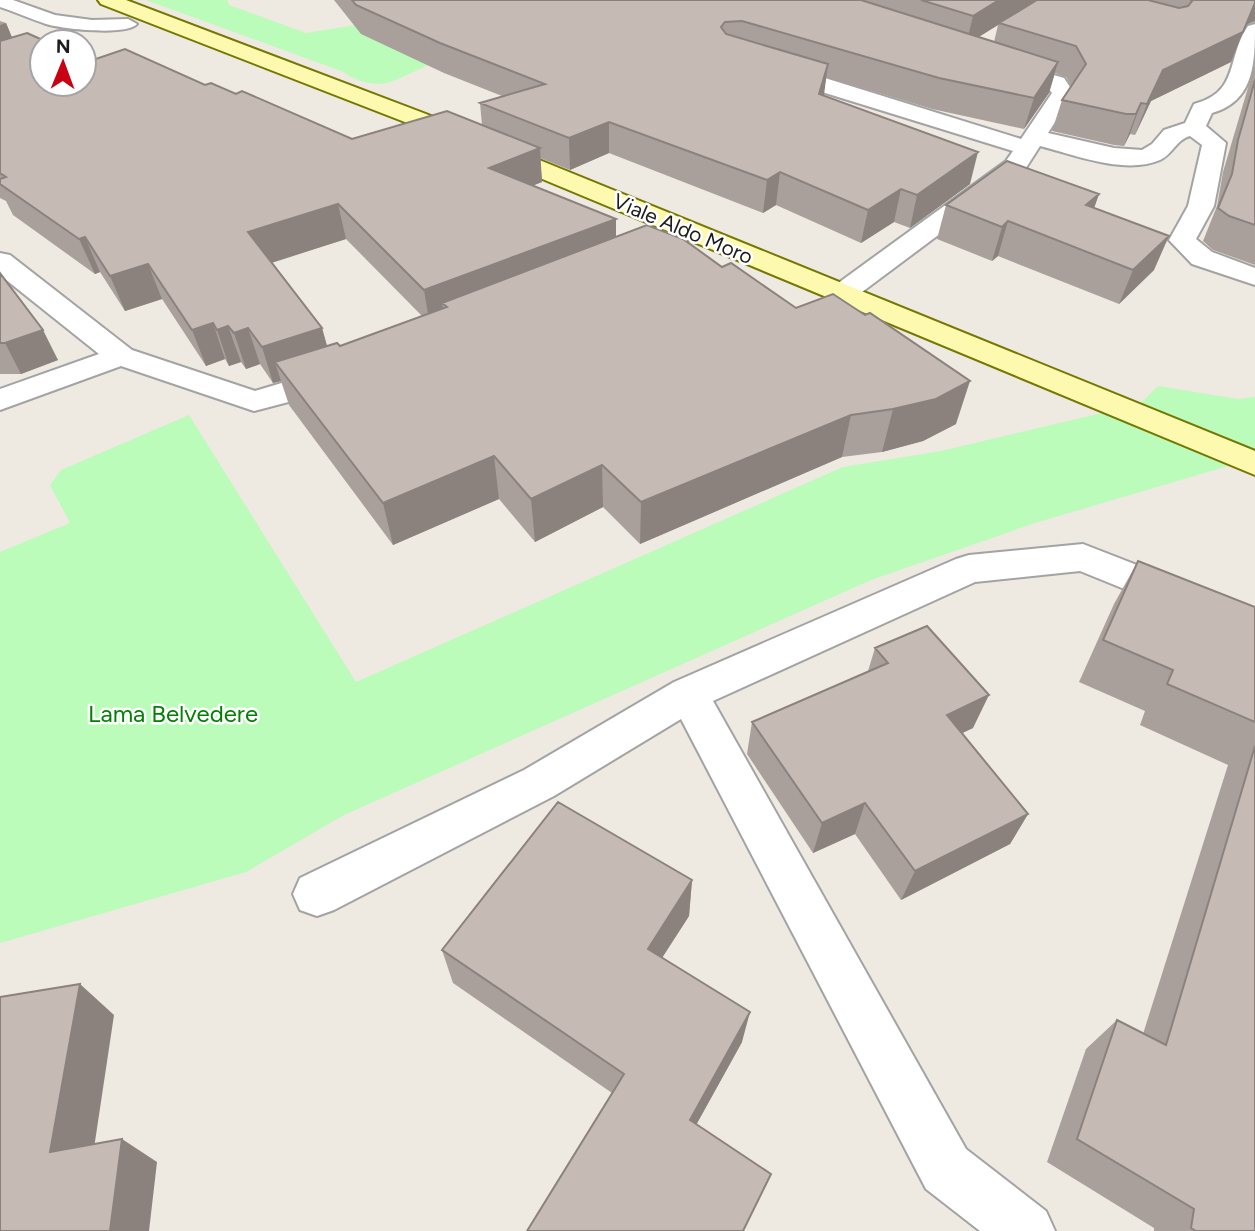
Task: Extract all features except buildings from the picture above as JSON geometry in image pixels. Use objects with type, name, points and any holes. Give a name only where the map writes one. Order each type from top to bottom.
[{"type":"main road","name":"Viale Aldo Moro","points":[[108,0],[138,20],[418,119],[1255,464]]},
{"type":"street","points":[[1194,128],[1202,109],[1223,101],[1233,91],[1249,39],[1255,30]]},
{"type":"street","points":[[840,295],[1015,166],[1063,93],[1056,83],[982,59]]},
{"type":"street","points":[[758,65],[1031,142],[1122,157],[1154,154],[1169,135],[1194,128]]},
{"type":"street","points":[[1194,128],[1214,144],[1201,206],[1182,240],[1202,258],[1255,277]]},
{"type":"street","points":[[656,250],[695,234]]},
{"type":"street","points":[[0,261],[121,356],[254,401],[308,387],[360,367]]},
{"type":"street","points":[[0,400],[121,356]]},
{"type":"street","points":[[317,894],[539,783],[688,694],[970,569],[1083,557],[1255,627]]},
{"type":"street","points":[[688,694],[946,1169],[1026,1231]]},
{"type":"lane","points":[[0,1],[52,20],[92,25],[138,20]]},
{"type":"lane","points":[[98,34],[138,20]]},
{"type":"green space","points":[[146,0],[227,0],[229,5],[306,33],[368,23],[479,39],[401,78],[372,83]]},
{"type":"green space","name":"Lama Belvedere","points":[[1158,386],[1238,399],[1255,397],[1255,458],[1035,523],[871,580],[344,815],[246,872],[0,943],[0,552],[70,523],[50,485],[61,470],[189,415],[356,682],[843,467],[941,451],[1140,404]]}]
